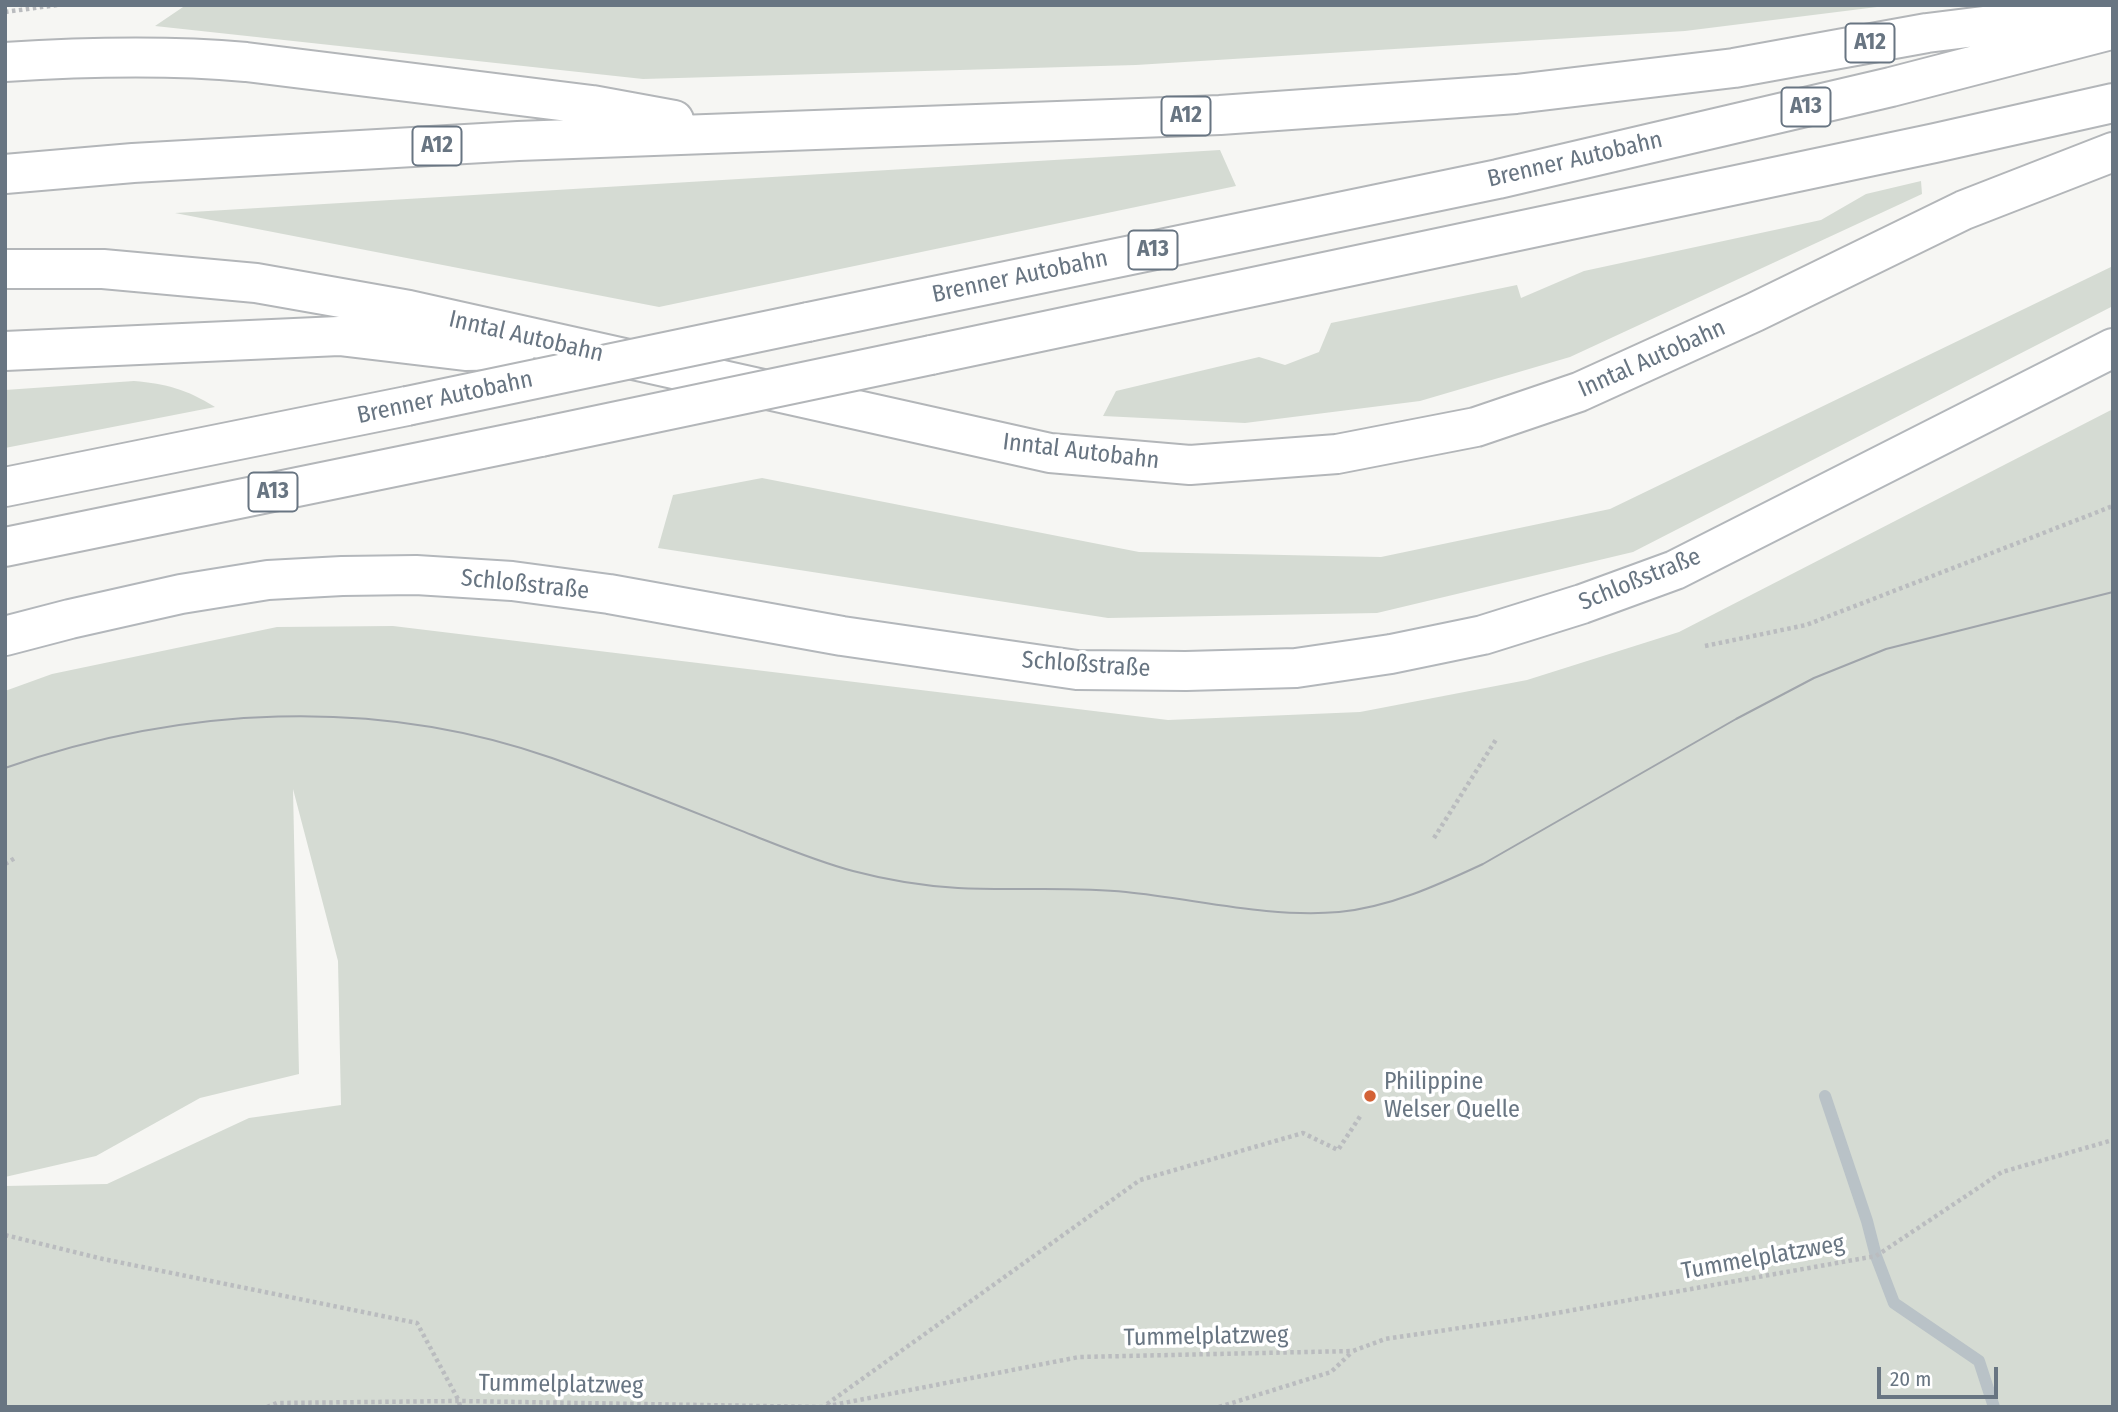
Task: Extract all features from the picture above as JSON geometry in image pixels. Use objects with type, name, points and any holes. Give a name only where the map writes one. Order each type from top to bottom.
[{"type":"main road","name":"A12","points":[[5,174],[133,163],[518,141],[1220,115],[1516,94],[1734,68],[1927,33],[2113,10]]},
{"type":"main road","name":"Brenner Autobahn","points":[[5,487],[1499,179],[1877,90],[2113,30]]},
{"type":"main road","points":[[5,62],[58,59],[215,59],[323,70],[592,105],[742,132]]},
{"type":"main road","name":"A13","points":[[5,547],[541,438],[1908,149],[2113,103]]},
{"type":"main road","name":"Inntal Autobahn","points":[[5,270],[103,269],[256,283],[409,310],[1050,453],[1190,465],[1337,454],[1476,427],[1579,392],[1755,312],[1964,210],[2113,152]]},
{"type":"main road","points":[[5,351],[339,336],[465,351],[578,349]]},
{"type":"main road","name":"Schloßstraße","points":[[5,636],[181,594],[268,580],[416,575],[512,581],[609,594],[842,636],[1077,670],[1296,668],[1391,654],[1483,635],[1582,604],[1675,570],[2113,348]]},
{"type":"path","points":[[5,12],[57,5]]},
{"type":"path","points":[[1705,646],[1806,625],[2113,506]]},
{"type":"path","points":[[1434,838],[1497,738]]},
{"type":"path","points":[[823,1407],[1140,1180],[1303,1132],[1338,1150],[1361,1115]]},
{"type":"path","name":"Tummelplatzweg","points":[[267,1407],[277,1403],[823,1407],[1079,1357],[1353,1351],[1385,1339],[1534,1317],[1876,1256],[2002,1172],[2113,1140]]},
{"type":"path","points":[[5,1235],[103,1259],[417,1323],[460,1404]]},
{"type":"path","points":[[1219,1407],[1331,1372],[1353,1351]]},
{"type":"shaded area","points":[[186,5],[1893,5],[1685,31],[1136,65],[643,79],[155,26]]},
{"type":"shaded area","points":[[1220,150],[1236,186],[659,307],[175,213]]},
{"type":"shaded area","points":[[1921,181],[1922,194],[1570,357],[1420,401],[1245,423],[1103,416],[1116,391],[1259,357],[1285,365],[1319,352],[1331,323],[1517,285],[1521,298],[1584,271],[1821,220],[1866,194]]},
{"type":"shaded area","points":[[2113,266],[2113,306],[1633,552],[1377,613],[1108,618],[658,548],[673,495],[762,478],[1139,552],[1381,557],[1610,509]]},
{"type":"shaded area","points":[[134,381],[176,388],[215,407],[5,448],[5,390]]},
{"type":"shaded area","points":[[2113,409],[2113,1407],[5,1407],[5,1186],[107,1184],[249,1118],[341,1105],[338,961],[293,789],[299,1074],[200,1098],[96,1156],[5,1177],[5,691],[52,674],[277,627],[393,626],[1168,720],[1360,712],[1527,680],[1679,632]]},
{"type":"waterway","points":[[1825,1096],[1876,1256],[1894,1303],[1979,1361],[1994,1407]]},
{"type":"tram line","points":[[5,768],[72,747],[209,721],[278,716],[348,718],[417,725],[485,738],[552,758],[802,854],[879,877],[945,887],[1105,890],[1259,910],[1339,912],[1395,900],[1483,864],[1736,719],[1814,678],[1886,649],[2113,592]]},
{"type":"place","name":"Philippine Welser Quelle","points":[[1370,1096]]}]
